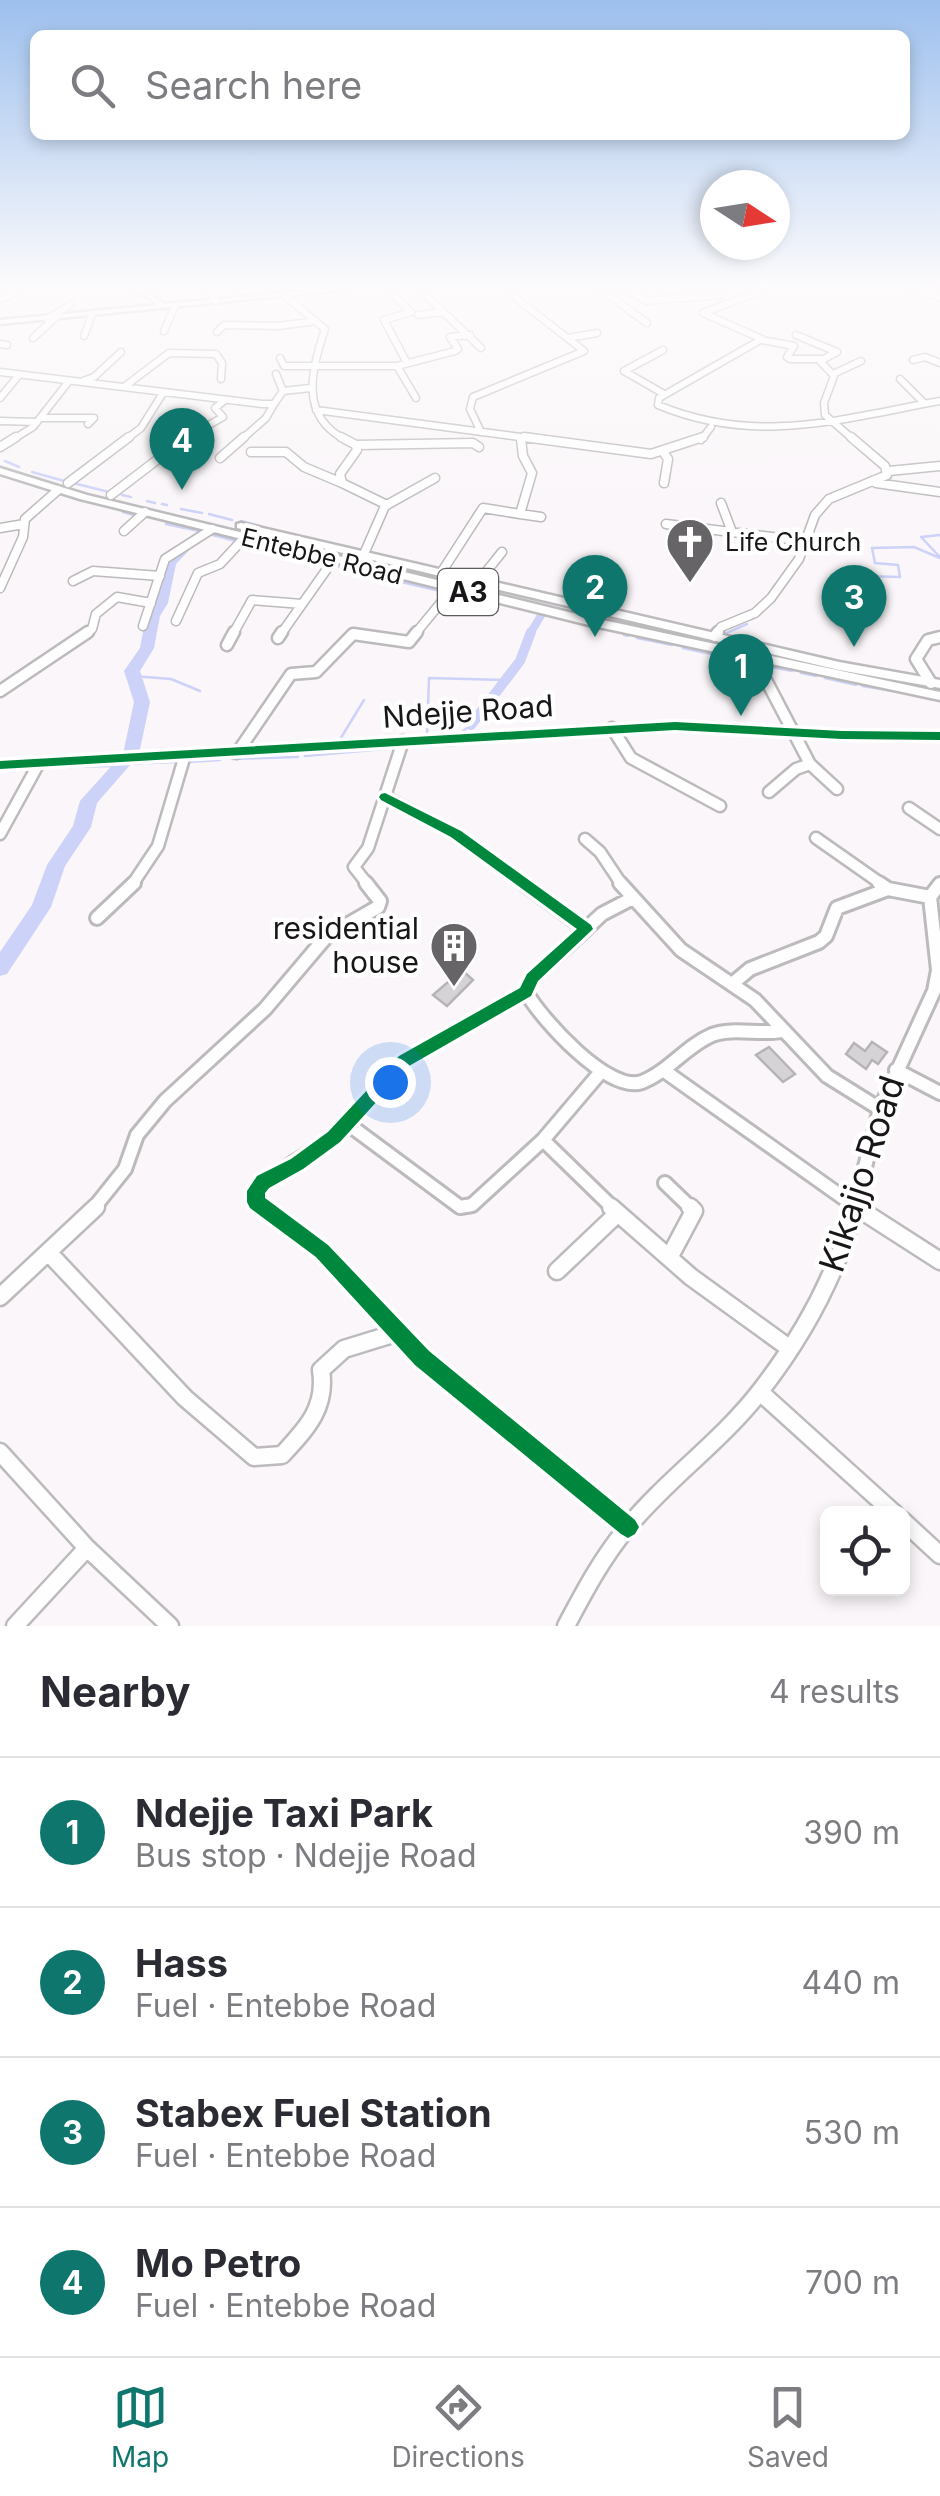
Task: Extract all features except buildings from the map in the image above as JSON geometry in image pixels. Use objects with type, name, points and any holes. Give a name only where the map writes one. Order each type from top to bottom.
[{"type":"main road","name":"Entebbe Road","points":[[0,462],[63,487],[145,512],[307,553],[755,659],[940,696]]},
{"type":"main road","name":"Entebbe Road","points":[[3,475],[111,495],[478,582],[936,683]]},
{"type":"main road","points":[[307,553],[319,544]]},
{"type":"street","points":[[80,382],[94,377],[108,364]]},
{"type":"street","points":[[124,388],[156,364]]},
{"type":"street","points":[[221,379],[222,364]]},
{"type":"street","points":[[281,364],[405,364]]},
{"type":"street","points":[[481,432],[470,409],[473,397],[553,364]]},
{"type":"street","points":[[637,364],[624,371],[664,394]]},
{"type":"street","points":[[719,364],[658,398],[658,406],[711,427],[834,424],[940,401]]},
{"type":"street","points":[[825,364],[833,374]]},
{"type":"street","points":[[854,364],[833,374],[823,409],[834,424],[888,471]]},
{"type":"street","points":[[313,366],[310,388],[316,410],[336,434],[356,445],[473,442],[479,447]]},
{"type":"street","points":[[397,366],[416,398]]},
{"type":"street","points":[[0,372],[274,404]]},
{"type":"street","points":[[276,374],[284,391]]},
{"type":"street","points":[[0,398],[20,375]]},
{"type":"street","points":[[900,380],[924,404]]},
{"type":"street","points":[[0,447],[38,420],[69,382]]},
{"type":"street","points":[[220,458],[266,418],[284,391],[310,388]]},
{"type":"street","points":[[0,528],[24,524],[63,487],[141,428],[162,393]]},
{"type":"street","points":[[111,495],[137,478],[173,445],[223,417],[215,408],[224,400]]},
{"type":"street","points":[[68,416],[78,406]]},
{"type":"street","points":[[316,410],[521,439],[664,453],[705,438],[711,427]]},
{"type":"street","points":[[0,421],[94,418],[88,424]]},
{"type":"street","points":[[520,514],[532,473],[523,456],[521,439]]},
{"type":"street","points":[[342,483],[340,474],[357,450],[356,445]]},
{"type":"street","points":[[251,452],[286,452],[304,467],[387,504]]},
{"type":"street","points":[[664,453],[668,458],[664,483]]},
{"type":"street","points":[[715,636],[721,626],[761,608],[796,564],[815,516],[829,499],[876,483],[888,471],[940,466]]},
{"type":"street","points":[[364,554],[387,504],[435,478]]},
{"type":"street","points":[[876,483],[940,492]]},
{"type":"street","points":[[721,503],[732,532]]},
{"type":"street","points":[[441,573],[483,508],[541,517]]},
{"type":"street","points":[[124,531],[145,512]]},
{"type":"street","points":[[0,588],[23,536],[24,524]]},
{"type":"street","points":[[666,524],[806,541]]},
{"type":"street","points":[[143,626],[165,559],[212,529]]},
{"type":"street","points":[[176,622],[187,590],[198,573],[220,564],[246,537]]},
{"type":"street","points":[[478,582],[502,552]]},
{"type":"street","points":[[278,638],[334,559]]},
{"type":"street","points":[[73,582],[93,571],[160,576]]},
{"type":"street","points":[[237,753],[291,674],[316,672],[352,634],[409,642],[453,588]]},
{"type":"street","points":[[0,691],[92,630],[96,614],[117,597],[151,603]]},
{"type":"street","points":[[226,645],[252,600],[302,604]]},
{"type":"street","points":[[936,683],[925,679],[916,659],[928,640],[940,637]]},
{"type":"street","points":[[755,659],[810,764],[838,789]]},
{"type":"street","name":"Ndejje Road","points":[[0,766],[612,728],[713,726],[940,736]]},
{"type":"street","points":[[612,728],[631,758],[720,806]]},
{"type":"street","points":[[0,1297],[118,1183],[137,1135],[165,1101],[265,1009],[326,938],[378,907],[380,901],[354,868],[368,848],[403,741]]},
{"type":"street","points":[[97,918],[129,893],[148,866],[168,823],[185,755]]},
{"type":"street","points":[[0,834],[40,763]]},
{"type":"street","points":[[768,792],[796,768],[810,764]]},
{"type":"street","points":[[384,797],[456,834],[586,929]]},
{"type":"street","points":[[909,808],[940,829]]},
{"type":"street","points":[[816,838],[888,889]]},
{"type":"street","points":[[586,839],[600,852],[631,899],[681,950],[755,1000],[827,1076],[880,1109]]},
{"type":"street","points":[[732,984],[750,969],[819,942],[826,936],[837,908],[888,889],[935,891]]},
{"type":"street","name":"Kikajjo Road","points":[[566,1626],[596,1571],[628,1528],[760,1392],[810,1317],[844,1248],[880,1109],[925,1013],[939,970],[935,891]]},
{"type":"street","points":[[628,1528],[396,1333],[322,1251],[256,1202],[256,1192],[263,1182],[297,1164],[348,1124],[404,1061],[526,992],[532,978],[602,914],[631,899]]},
{"type":"street","points":[[526,992],[599,1074],[632,1084],[664,1070],[711,1035],[727,1032],[754,1036],[781,1030]]},
{"type":"street","points":[[664,1070],[856,1207],[940,1261]]},
{"type":"street","points":[[896,1070],[940,1094]]},
{"type":"street","points":[[348,1124],[460,1207],[472,1205],[543,1140],[599,1074]]},
{"type":"street","points":[[543,1140],[669,1258],[731,1309],[789,1348]]},
{"type":"street","points":[[665,1182],[694,1211],[669,1258]]},
{"type":"street","points":[[557,1271],[618,1213]]},
{"type":"street","points":[[48,1252],[185,1398],[254,1457],[282,1455],[314,1420],[322,1405],[325,1386],[321,1370],[327,1359],[350,1346],[396,1333]]},
{"type":"street","points":[[760,1392],[886,1506]]},
{"type":"street","points":[[0,1452],[88,1548],[170,1626]]},
{"type":"street","points":[[910,1527],[940,1555]]},
{"type":"street","points":[[14,1626],[88,1548]]},
{"type":"waterway","points":[[5,461],[19,467]]},
{"type":"waterway","points":[[32,472],[64,481]]},
{"type":"waterway","points":[[73,483],[109,492]]},
{"type":"waterway","points":[[122,495],[131,497]]},
{"type":"waterway","points":[[147,501],[155,503]]},
{"type":"waterway","points":[[162,504],[167,505]]},
{"type":"waterway","points":[[181,509],[202,513]]},
{"type":"waterway","points":[[123,512],[134,515]]},
{"type":"waterway","points":[[209,514],[232,520]]},
{"type":"waterway","points":[[241,521],[260,526]]},
{"type":"waterway","points":[[166,524],[199,531]]},
{"type":"waterway","points":[[266,528],[271,530]]},
{"type":"waterway","points":[[209,534],[236,541]]},
{"type":"waterway","points":[[939,556],[921,537],[940,535]]},
{"type":"waterway","points":[[296,536],[315,540]]},
{"type":"waterway","points":[[323,542],[357,549]]},
{"type":"waterway","points":[[131,754],[142,702],[132,671],[147,648],[170,563],[190,543]]},
{"type":"waterway","points":[[244,543],[262,548]]},
{"type":"waterway","points":[[827,590],[852,586],[848,581],[858,576],[900,577],[898,565],[875,563],[872,548],[914,547],[940,558]]},
{"type":"waterway","points":[[278,552],[283,553]]},
{"type":"waterway","points":[[368,552],[415,563]]},
{"type":"waterway","points":[[299,558],[325,563]]},
{"type":"waterway","points":[[336,566],[347,569]]},
{"type":"waterway","points":[[447,571],[475,577]]},
{"type":"waterway","points":[[356,572],[373,575]]},
{"type":"waterway","points":[[380,577],[444,592]]},
{"type":"waterway","points":[[454,595],[481,598]]},
{"type":"waterway","points":[[752,619],[774,601]]},
{"type":"waterway","points":[[531,633],[543,612]]},
{"type":"waterway","points":[[722,635],[747,624]]},
{"type":"waterway","points":[[471,725],[520,661],[531,633]]},
{"type":"waterway","points":[[624,635],[628,636]]},
{"type":"waterway","points":[[637,638],[672,645]]},
{"type":"waterway","points":[[683,648],[752,663]]},
{"type":"waterway","points":[[766,666],[792,671]]},
{"type":"waterway","points":[[801,673],[816,676]]},
{"type":"waterway","points":[[133,676],[171,679],[200,691]]},
{"type":"waterway","points":[[408,737],[427,736],[429,678],[504,680]]},
{"type":"waterway","points":[[825,678],[856,685]]},
{"type":"waterway","points":[[862,686],[893,691]]},
{"type":"waterway","points":[[930,699],[940,700]]},
{"type":"waterway","points":[[339,741],[364,700]]},
{"type":"waterway","points":[[701,722],[714,722]]},
{"type":"waterway","points":[[625,724],[637,723]]},
{"type":"waterway","points":[[591,725],[615,724]]},
{"type":"waterway","points":[[465,735],[463,731],[471,725]]},
{"type":"waterway","points":[[550,729],[583,726]]},
{"type":"waterway","points":[[502,732],[540,730]]},
{"type":"waterway","points":[[649,732],[686,732]]},
{"type":"waterway","points":[[694,732],[705,732]]},
{"type":"waterway","points":[[621,734],[639,733]]},
{"type":"waterway","points":[[570,736],[609,734]]},
{"type":"waterway","points":[[518,739],[533,738]]},
{"type":"waterway","points":[[314,743],[356,741]]},
{"type":"waterway","points":[[468,744],[508,741]]},
{"type":"waterway","points":[[407,747],[457,745]]},
{"type":"waterway","points":[[305,756],[396,748]]},
{"type":"waterway","points":[[43,758],[62,757]]},
{"type":"waterway","points":[[232,759],[298,757]]},
{"type":"waterway","points":[[2,760],[37,758]]},
{"type":"waterway","points":[[187,762],[220,760]]},
{"type":"waterway","points":[[149,763],[177,762]]},
{"type":"waterway","points":[[135,764],[144,763]]},
{"type":"waterway","points":[[0,968],[41,907],[56,865],[82,827],[89,801],[122,765]]},
{"type":"waterway","points":[[68,767],[113,766]]},
{"type":"cycle path","points":[[0,765],[675,726],[940,736]]},
{"type":"cycle path","points":[[385,797],[456,834],[586,929],[532,978],[526,992],[404,1061],[334,1137],[263,1182],[256,1191],[256,1202],[322,1251],[422,1358],[628,1527]]},
{"type":"place","name":"Mo Petro","points":[[182,490]]},
{"type":"place","name":"Life Church","points":[[690,584]]},
{"type":"place","name":"Hass","points":[[595,637]]},
{"type":"place","name":"Stabex Fuel Station","points":[[854,647]]},
{"type":"place","name":"Ndejje Taxi Park","points":[[741,716]]},
{"type":"place","name":"residential house","points":[[454,988]]}]
